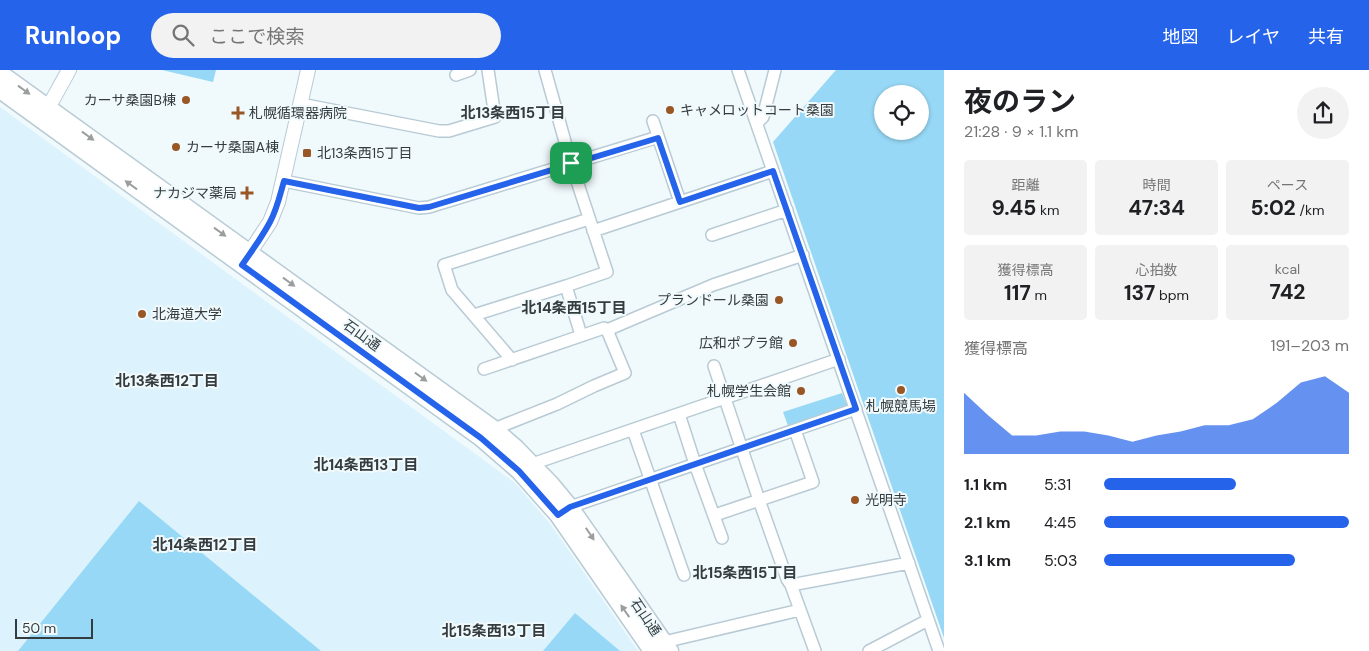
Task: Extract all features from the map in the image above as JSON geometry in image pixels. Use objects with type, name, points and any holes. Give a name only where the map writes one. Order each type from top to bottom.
[{"type":"main road","name":"石山通","points":[[0,73],[45,114],[246,260],[481,438],[564,511]]},
{"type":"main road","name":"石山通","points":[[0,90],[45,114]]},
{"type":"main road","name":"石山通","points":[[246,260],[494,429],[516,448],[551,484],[564,511],[662,648]]},
{"type":"street","points":[[45,114],[69,70]]},
{"type":"street","points":[[246,260],[270,222],[278,202],[308,70]]},
{"type":"street","points":[[456,75],[470,70]]},
{"type":"street","points":[[301,104],[439,131],[449,131],[495,117],[488,70]]},
{"type":"street","points":[[474,315],[608,272],[571,163],[545,70]]},
{"type":"street","points":[[738,70],[939,651]]},
{"type":"street","points":[[757,123],[764,117],[775,70]]},
{"type":"street","points":[[653,121],[680,202]]},
{"type":"street","points":[[284,181],[419,208],[429,207],[658,138]]},
{"type":"street","points":[[593,231],[773,171]]},
{"type":"street","points":[[712,235],[787,210]]},
{"type":"street","points":[[512,360],[452,290],[444,265],[589,219]]},
{"type":"street","points":[[484,369],[581,335],[604,328],[607,330],[713,285],[802,255]]},
{"type":"street","points":[[566,286],[581,335]]},
{"type":"street","points":[[494,429],[557,404],[625,373],[607,330]]},
{"type":"street","points":[[532,464],[838,359]]},
{"type":"street","points":[[714,366],[759,500],[816,651]]},
{"type":"street","points":[[564,511],[650,479],[856,409]]},
{"type":"street","points":[[679,414],[722,538]]},
{"type":"street","points":[[633,430],[684,575]]},
{"type":"street","points":[[715,515],[813,482],[795,430]]},
{"type":"street","points":[[791,585],[909,563]]},
{"type":"street","points":[[662,648],[800,610]]},
{"type":"street","points":[[869,651],[928,620]]},
{"type":"shaded area","points":[[162,70],[216,70],[213,82]]},
{"type":"shaded area","name":"札幌競馬場","points":[[836,70],[944,70],[944,638],[773,142]]},
{"type":"shaded area","name":"北海道大学","points":[[0,107],[515,483],[551,525],[638,651],[0,651]]},
{"type":"shaded area","points":[[842,393],[847,406],[788,426],[783,412]]},
{"type":"shaded area","points":[[139,501],[321,651],[18,651]]},
{"type":"shaded area","points":[[575,613],[620,651],[543,651]]},
{"type":"place","name":"カーサ桑園B棟","points":[[186,100]]},
{"type":"place","name":"キャメロットコート桑園","points":[[670,110]]},
{"type":"place","name":"札幌循環器病院","points":[[238,113]]},
{"type":"place","name":"カーサ桑園A棟","points":[[176,147]]},
{"type":"place","name":"北13条西15丁目","points":[[307,153]]},
{"type":"place","name":"ナカジマ薬局","points":[[247,193]]},
{"type":"place","name":"プランドール桑園","points":[[779,300]]},
{"type":"place","name":"北海道大学","points":[[142,314]]},
{"type":"place","name":"広和ポプラ館","points":[[793,343]]},
{"type":"place","name":"札幌競馬場","points":[[901,390]]},
{"type":"place","name":"札幌学生会館","points":[[801,391]]},
{"type":"place","name":"光明寺","points":[[855,500]]},
{"type":"district","name":"北13条西15丁目","points":[[513,113]]},
{"type":"district","name":"北14条西15丁目","points":[[574,308]]},
{"type":"district","name":"北13条西12丁目","points":[[167,381]]},
{"type":"district","name":"北14条西13丁目","points":[[366,465]]},
{"type":"district","name":"北14条西12丁目","points":[[205,545]]},
{"type":"district","name":"北15条西15丁目","points":[[745,573]]},
{"type":"district","name":"北15条西13丁目","points":[[494,631]]},
{"type":"route","points":[[658,138],[680,202],[773,171],[856,409],[570,507],[558,515],[519,471],[481,438],[242,265],[270,222],[284,181],[419,208],[429,207],[571,163],[658,138]]}]
